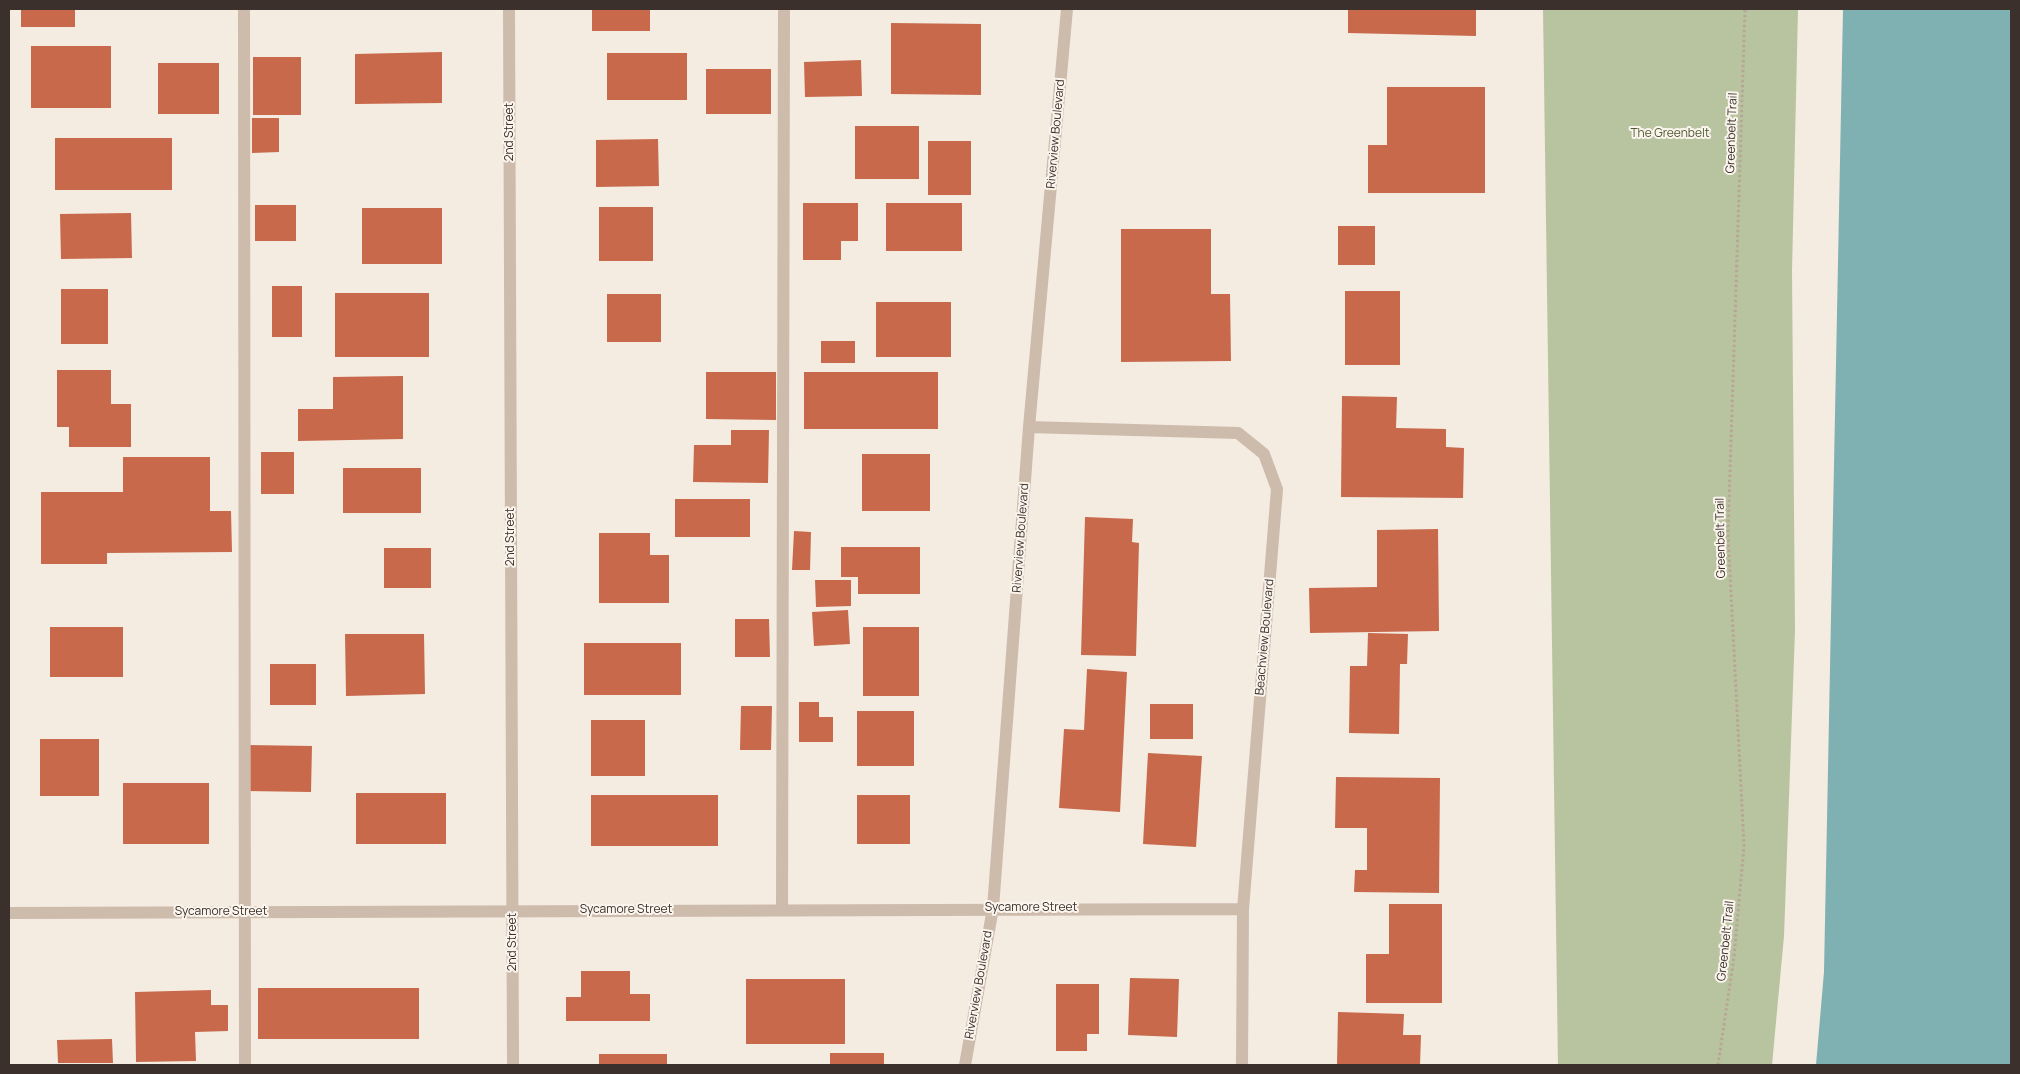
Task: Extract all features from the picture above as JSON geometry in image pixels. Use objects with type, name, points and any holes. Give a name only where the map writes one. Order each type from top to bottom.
[{"type":"street","points":[[244,9],[245,1065]]},
{"type":"street","name":"2nd Street","points":[[509,9],[513,1065]]},
{"type":"street","points":[[782,909],[784,9]]},
{"type":"street","name":"Riverview Boulevard","points":[[965,1065],[993,908],[1029,428],[1067,9]]},
{"type":"street","name":"Beachview Boulevard","points":[[1029,428],[1238,433],[1264,454],[1277,489],[1243,909],[1242,1065]]},
{"type":"street","name":"Sycamore Street","points":[[9,913],[993,908],[1243,909]]},
{"type":"path","name":"Greenbelt Trail","points":[[1718,1065],[1734,957],[1744,846],[1728,534],[1745,9]]},
{"type":"green space","name":"The Greenbelt","points":[[1543,9],[1798,9],[1792,271],[1795,630],[1784,936],[1772,1065],[1558,1065]]},
{"type":"water","points":[[1843,9],[2011,9],[2011,1065],[1816,1065],[1824,972]]},
{"type":"building","points":[[21,9],[75,9],[75,27],[21,27]]},
{"type":"building","points":[[592,9],[650,9],[650,31],[592,31]]},
{"type":"building","points":[[1348,9],[1476,9],[1476,36],[1348,33]]},
{"type":"building","points":[[891,23],[981,24],[981,95],[891,94]]},
{"type":"building","points":[[31,46],[111,46],[111,108],[31,108]]},
{"type":"building","points":[[442,52],[442,103],[355,104],[355,54]]},
{"type":"building","points":[[607,53],[687,53],[687,100],[607,100]]},
{"type":"building","points":[[253,57],[301,57],[301,115],[253,115]]},
{"type":"building","points":[[861,60],[862,96],[805,97],[804,62]]},
{"type":"building","points":[[158,63],[219,63],[219,114],[158,114]]},
{"type":"building","points":[[706,69],[771,69],[771,114],[706,114]]},
{"type":"building","points":[[1387,87],[1485,87],[1485,193],[1368,193],[1368,145],[1387,145]]},
{"type":"building","points":[[252,118],[279,118],[279,152],[252,153]]},
{"type":"building","points":[[855,126],[919,126],[919,179],[855,179]]},
{"type":"building","points":[[55,138],[172,138],[172,190],[55,190]]},
{"type":"building","points":[[658,139],[659,186],[596,187],[596,140]]},
{"type":"building","points":[[928,141],[971,141],[971,195],[928,195]]},
{"type":"building","points":[[803,203],[858,203],[858,241],[841,241],[841,260],[803,260]]},
{"type":"building","points":[[886,203],[962,203],[962,251],[886,251]]},
{"type":"building","points":[[255,205],[296,205],[296,241],[255,241]]},
{"type":"building","points":[[599,207],[653,207],[653,261],[599,261]]},
{"type":"building","points":[[362,208],[442,208],[442,264],[362,264]]},
{"type":"building","points":[[131,213],[132,258],[61,259],[60,214]]},
{"type":"building","points":[[1338,226],[1375,226],[1375,265],[1338,265]]},
{"type":"building","points":[[1121,229],[1211,229],[1211,294],[1230,294],[1231,361],[1121,362]]},
{"type":"building","points":[[272,286],[302,286],[302,337],[272,337]]},
{"type":"building","points":[[61,289],[108,289],[108,344],[61,344]]},
{"type":"building","points":[[1345,291],[1400,291],[1400,365],[1345,365]]},
{"type":"building","points":[[335,293],[429,293],[429,357],[335,357]]},
{"type":"building","points":[[607,294],[661,294],[661,342],[607,342]]},
{"type":"building","points":[[876,302],[951,302],[951,357],[876,357]]},
{"type":"building","points":[[821,341],[855,341],[855,363],[821,363]]},
{"type":"building","points":[[57,370],[111,370],[111,404],[131,404],[131,447],[69,447],[69,427],[57,427]]},
{"type":"building","points":[[706,372],[776,372],[776,420],[706,419]]},
{"type":"building","points":[[804,372],[938,372],[938,429],[804,429]]},
{"type":"building","points":[[403,376],[403,439],[298,441],[298,409],[333,409],[333,377]]},
{"type":"building","points":[[1342,396],[1397,397],[1396,428],[1446,429],[1446,447],[1464,448],[1463,498],[1341,497]]},
{"type":"building","points":[[731,430],[769,430],[768,483],[693,482],[694,445],[731,445]]},
{"type":"building","points":[[261,452],[294,452],[294,494],[261,494]]},
{"type":"building","points":[[862,454],[930,454],[930,511],[862,511]]},
{"type":"building","points":[[123,457],[210,457],[210,511],[231,511],[232,552],[107,553],[107,564],[41,564],[41,492],[123,492]]},
{"type":"building","points":[[343,468],[421,468],[421,513],[343,513]]},
{"type":"building","points":[[675,499],[750,499],[750,537],[675,537]]},
{"type":"building","points":[[1085,517],[1133,519],[1132,542],[1139,543],[1136,656],[1081,655]]},
{"type":"building","points":[[1438,529],[1439,631],[1310,633],[1309,588],[1377,587],[1377,530]]},
{"type":"building","points":[[794,531],[811,532],[810,570],[792,570]]},
{"type":"building","points":[[599,533],[650,533],[650,555],[669,555],[669,603],[599,603]]},
{"type":"building","points":[[841,547],[920,547],[920,594],[858,594],[858,577],[841,577]]},
{"type":"building","points":[[384,548],[431,548],[431,588],[384,588]]},
{"type":"building","points":[[815,580],[851,580],[851,606],[816,607]]},
{"type":"building","points":[[848,610],[850,644],[814,646],[812,612]]},
{"type":"building","points":[[735,619],[769,619],[770,657],[735,657]]},
{"type":"building","points":[[50,627],[123,627],[123,677],[50,677]]},
{"type":"building","points":[[863,627],[919,627],[919,696],[863,696]]},
{"type":"building","points":[[1368,633],[1408,634],[1407,664],[1400,664],[1399,734],[1349,733],[1350,666],[1367,666]]},
{"type":"building","points":[[345,634],[424,634],[425,694],[346,696]]},
{"type":"building","points":[[584,643],[681,643],[681,695],[584,695]]},
{"type":"building","points":[[270,664],[316,664],[316,705],[270,705]]},
{"type":"building","points":[[1087,669],[1127,672],[1120,812],[1059,808],[1064,729],[1084,730]]},
{"type":"building","points":[[799,702],[819,702],[819,717],[833,717],[833,742],[799,742]]},
{"type":"building","points":[[1150,704],[1193,704],[1193,739],[1150,739]]},
{"type":"building","points":[[741,706],[772,706],[771,750],[740,750]]},
{"type":"building","points":[[857,711],[914,711],[914,766],[857,766]]},
{"type":"building","points":[[591,720],[645,720],[645,776],[591,776]]},
{"type":"building","points":[[40,739],[99,739],[99,796],[40,796]]},
{"type":"building","points":[[247,745],[312,746],[311,792],[246,791]]},
{"type":"building","points":[[1148,753],[1202,756],[1196,847],[1143,844]]},
{"type":"building","points":[[1336,777],[1440,778],[1439,893],[1354,892],[1355,870],[1367,870],[1367,828],[1335,828]]},
{"type":"building","points":[[123,783],[209,783],[209,844],[123,844]]},
{"type":"building","points":[[356,793],[446,793],[446,844],[356,844]]},
{"type":"building","points":[[591,795],[718,795],[718,846],[591,846]]},
{"type":"building","points":[[857,795],[910,795],[910,844],[857,844]]},
{"type":"building","points":[[1389,904],[1442,904],[1442,1003],[1366,1003],[1366,954],[1389,954]]},
{"type":"building","points":[[581,971],[630,971],[630,994],[650,994],[650,1021],[566,1021],[566,997],[581,997]]},
{"type":"building","points":[[1130,978],[1179,979],[1177,1037],[1128,1035]]},
{"type":"building","points":[[746,979],[845,979],[845,1044],[746,1044]]},
{"type":"building","points":[[1056,984],[1099,984],[1099,1034],[1087,1034],[1087,1051],[1056,1051]]},
{"type":"building","points":[[258,988],[419,988],[419,1039],[258,1039]]},
{"type":"building","points":[[211,990],[211,1005],[228,1005],[228,1031],[195,1032],[196,1061],[136,1062],[135,992]]},
{"type":"building","points":[[1338,1012],[1404,1014],[1403,1035],[1421,1035],[1420,1065],[1337,1065]]},
{"type":"building","points":[[112,1039],[113,1063],[58,1063],[57,1040]]},
{"type":"building","points":[[830,1053],[884,1053],[884,1065],[830,1065]]},
{"type":"building","points":[[599,1054],[667,1054],[667,1065],[599,1065]]}]
